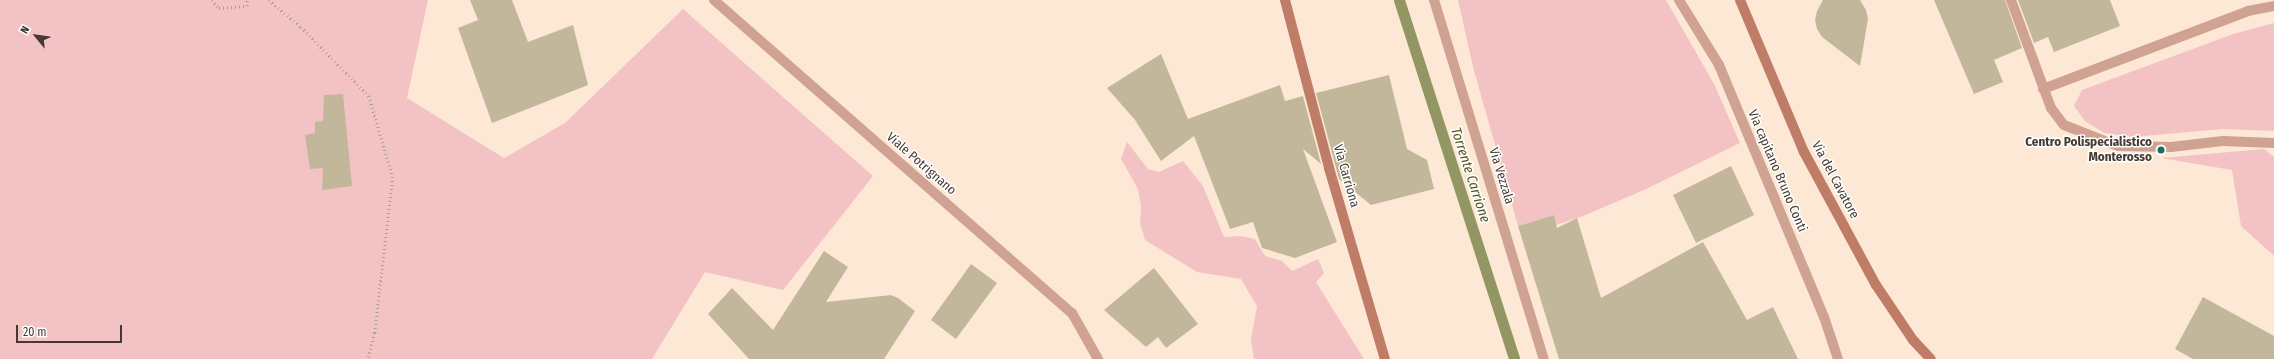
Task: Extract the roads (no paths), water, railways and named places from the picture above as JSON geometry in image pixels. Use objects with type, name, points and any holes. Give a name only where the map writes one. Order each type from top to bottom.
[{"type":"main road","name":"Via Carriona","points":[[1285,0],[1329,168],[1385,359]]},
{"type":"main road","name":"Via del Cavatore","points":[[1740,0],[1804,152],[1876,285],[1913,340],[1930,359]]},
{"type":"street","name":"Viale Potrignano","points":[[714,0],[1072,313],[1098,359]]},
{"type":"street","name":"Via Vezzala","points":[[1434,0],[1544,359]]},
{"type":"street","name":"Via capitano Bruno Conti","points":[[1678,0],[1719,65],[1824,317],[1838,359]]},
{"type":"street","points":[[2011,0],[2051,108],[2064,125],[2118,146],[2171,147],[2223,141],[2274,143]]},
{"type":"street","points":[[2043,89],[2248,11],[2274,6]]},
{"type":"waterway","name":"Torrente Carrione","points":[[1399,0],[1514,359]]},
{"type":"place","name":"Centro Polispecialistico Monterosso","points":[[2161,150]]}]
